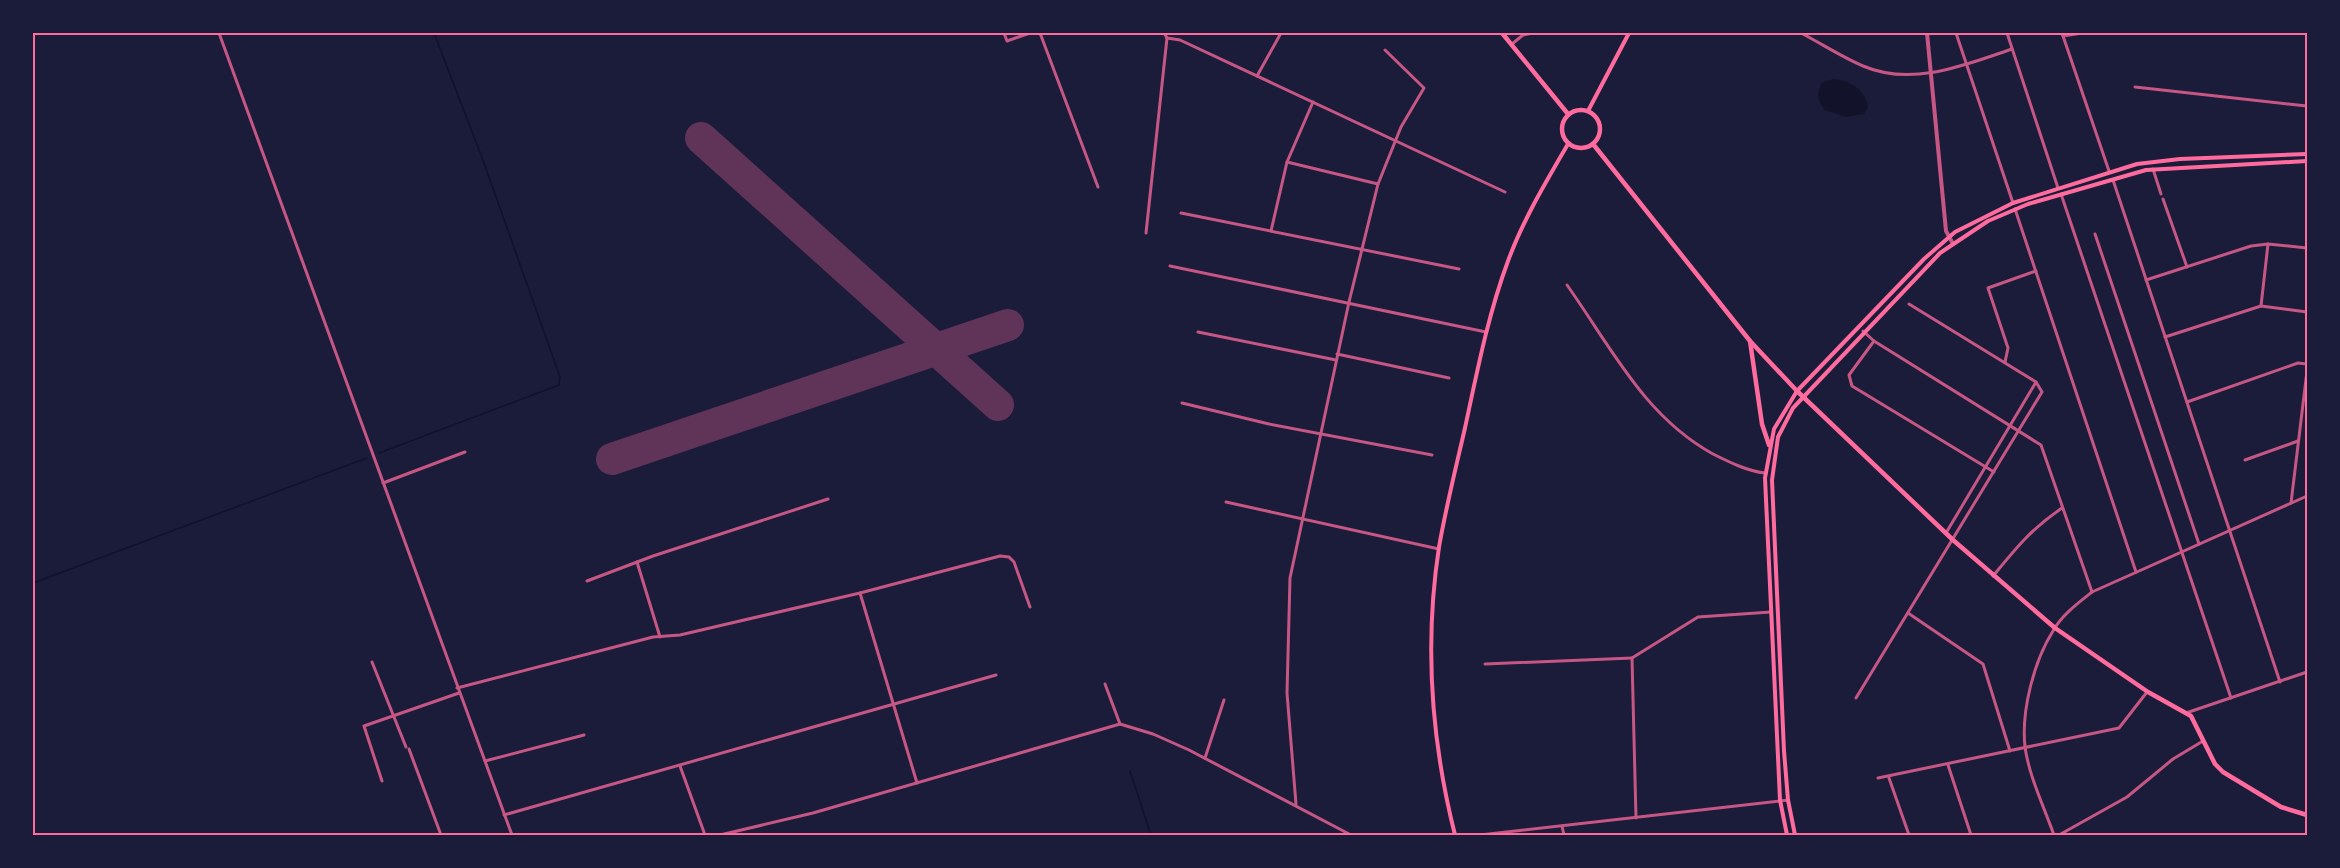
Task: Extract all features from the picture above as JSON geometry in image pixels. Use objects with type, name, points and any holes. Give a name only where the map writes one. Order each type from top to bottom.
[{"type":"main road","points":[[1502,33],[1568,114]]},
{"type":"main road","points":[[1588,111],[1629,33]]},
{"type":"main road","points":[[1578,110],[1588,111],[1596,117],[1600,126],[1599,136],[1593,144],[1581,149],[1568,144],[1561,129],[1568,114],[1578,110]]},
{"type":"main road","points":[[1455,835],[1438,759],[1431,685],[1431,634],[1439,549],[1486,332],[1509,258],[1533,206],[1568,144]]},
{"type":"main road","points":[[1593,144],[1750,341],[1797,391],[1953,540],[2055,628],[2148,692],[2186,713],[2195,721],[2215,764],[2223,772],[2281,807],[2307,814]]},
{"type":"main road","points":[[1787,835],[1780,800],[1765,473],[1769,445],[1780,417],[1797,391],[1948,236],[1981,216],[2109,171],[2145,163],[2307,154]]},
{"type":"main road","points":[[1796,835],[1788,800],[1772,480],[1775,448],[1780,432],[1803,396],[1863,331],[1952,242],[1988,221],[2015,209],[2061,194],[2146,170],[2307,161]]},
{"type":"main road","points":[[2145,163],[2146,170]]},
{"type":"main road","points":[[1750,341],[1762,424],[1769,445]]},
{"type":"street","points":[[219,33],[512,835]]},
{"type":"street","points":[[1004,33],[1007,41],[1030,33]]},
{"type":"street","points":[[1040,33],[1098,188]]},
{"type":"street","points":[[1146,233],[1167,38],[1164,33]]},
{"type":"street","points":[[1257,76],[1281,33]]},
{"type":"street","points":[[1511,45],[1523,36],[1533,33]]},
{"type":"street","points":[[1801,33],[1871,69],[1893,74],[1930,73],[1966,65],[2012,49]]},
{"type":"street","points":[[1927,33],[1948,236],[1952,242]]},
{"type":"street","points":[[1956,33],[2013,203]]},
{"type":"street","points":[[2007,33],[2058,188]]},
{"type":"street","points":[[2082,33],[2063,35],[2109,171]]},
{"type":"street","points":[[1167,38],[1180,40],[1505,192]]},
{"type":"street","points":[[1296,804],[1287,693],[1290,578],[1337,354],[1378,184],[1396,141],[1424,88],[1385,50]]},
{"type":"street","points":[[2135,87],[2307,106]]},
{"type":"street","points":[[1271,231],[1287,162],[1313,102]]},
{"type":"street","points":[[1287,162],[1378,184]]},
{"type":"street","points":[[2153,169],[2161,194]]},
{"type":"street","points":[[2112,178],[2280,682]]},
{"type":"street","points":[[2061,194],[2231,698]]},
{"type":"street","points":[[2163,199],[2187,267]]},
{"type":"street","points":[[2015,209],[2136,572]]},
{"type":"street","points":[[1181,213],[1459,269]]},
{"type":"street","points":[[2095,234],[2199,544]]},
{"type":"street","points":[[2146,280],[2251,246],[2268,244],[2307,248]]},
{"type":"street","points":[[2260,306],[2268,244]]},
{"type":"street","points":[[1170,266],[1486,332]]},
{"type":"street","points":[[2005,362],[2008,348],[1988,288],[2036,271]]},
{"type":"street","points":[[1567,285],[1646,399],[1662,417],[1696,444],[1722,458],[1753,471],[1765,473]]},
{"type":"street","points":[[1856,698],[2042,392],[2036,382],[1909,304]]},
{"type":"street","points":[[2165,337],[2260,306],[2307,312]]},
{"type":"street","points":[[1863,331],[1874,341],[2020,430],[2043,447],[2092,592]]},
{"type":"street","points":[[1198,332],[1336,360]]},
{"type":"street","points":[[1874,341],[1849,375],[1852,386],[1994,472]]},
{"type":"street","points":[[1337,354],[1449,378]]},
{"type":"street","points":[[2187,402],[2298,363],[2307,364]]},
{"type":"street","points":[[2291,503],[2307,370]]},
{"type":"street","points":[[1946,533],[2036,382]]},
{"type":"street","points":[[1182,403],[1320,433],[1432,454]]},
{"type":"street","points":[[2245,460],[2298,441]]},
{"type":"street","points":[[383,483],[465,452]]},
{"type":"street","points":[[2054,835],[2025,747],[2028,702],[2039,664],[2055,628],[2069,611],[2092,592],[2307,496]]},
{"type":"street","points":[[587,581],[637,562],[828,499]]},
{"type":"street","points":[[1226,502],[1439,549]]},
{"type":"street","points":[[1993,576],[2018,543],[2062,508]]},
{"type":"street","points":[[457,688],[660,637],[680,635],[860,593],[1004,556],[1014,562],[1030,607]]},
{"type":"street","points":[[637,562],[660,637]]},
{"type":"street","points":[[860,593],[917,783]]},
{"type":"street","points":[[1485,664],[1632,658],[1698,617],[1770,612]]},
{"type":"street","points":[[1908,612],[1983,664],[2010,751]]},
{"type":"street","points":[[1632,658],[1636,818]]},
{"type":"street","points":[[372,662],[441,835]]},
{"type":"street","points":[[2186,713],[2307,672]]},
{"type":"street","points":[[504,815],[996,675]]},
{"type":"street","points":[[1106,684],[1120,724]]},
{"type":"street","points":[[1878,778],[1888,778],[2119,728],[2148,692]]},
{"type":"street","points":[[382,782],[364,726],[459,693]]},
{"type":"street","points":[[1205,758],[1224,700]]},
{"type":"street","points":[[720,835],[813,813],[1103,727],[1120,724],[1153,734],[1205,758],[1351,835]]},
{"type":"street","points":[[484,761],[584,735]]},
{"type":"street","points":[[2059,835],[2127,797],[2173,759],[2205,741]]},
{"type":"street","points":[[1948,765],[1971,835]]},
{"type":"street","points":[[680,766],[705,835]]},
{"type":"street","points":[[1888,778],[1909,835]]},
{"type":"street","points":[[1480,835],[1788,800]]},
{"type":"street","points":[[1562,826],[1564,835]]},
{"type":"shaded area","points":[[1833,79],[1845,81],[1860,91],[1867,101],[1868,107],[1864,114],[1846,117],[1825,110],[1819,100],[1819,90],[1822,83]]},
{"type":"waterway","points":[[379,453],[559,385],[560,377],[484,163],[434,33]]},
{"type":"waterway","points":[[33,583],[367,458]]},
{"type":"waterway","points":[[1130,771],[1151,835]]},
{"type":"runway","points":[[701,138],[998,405]]},
{"type":"runway","points":[[612,459],[1008,325]]}]
